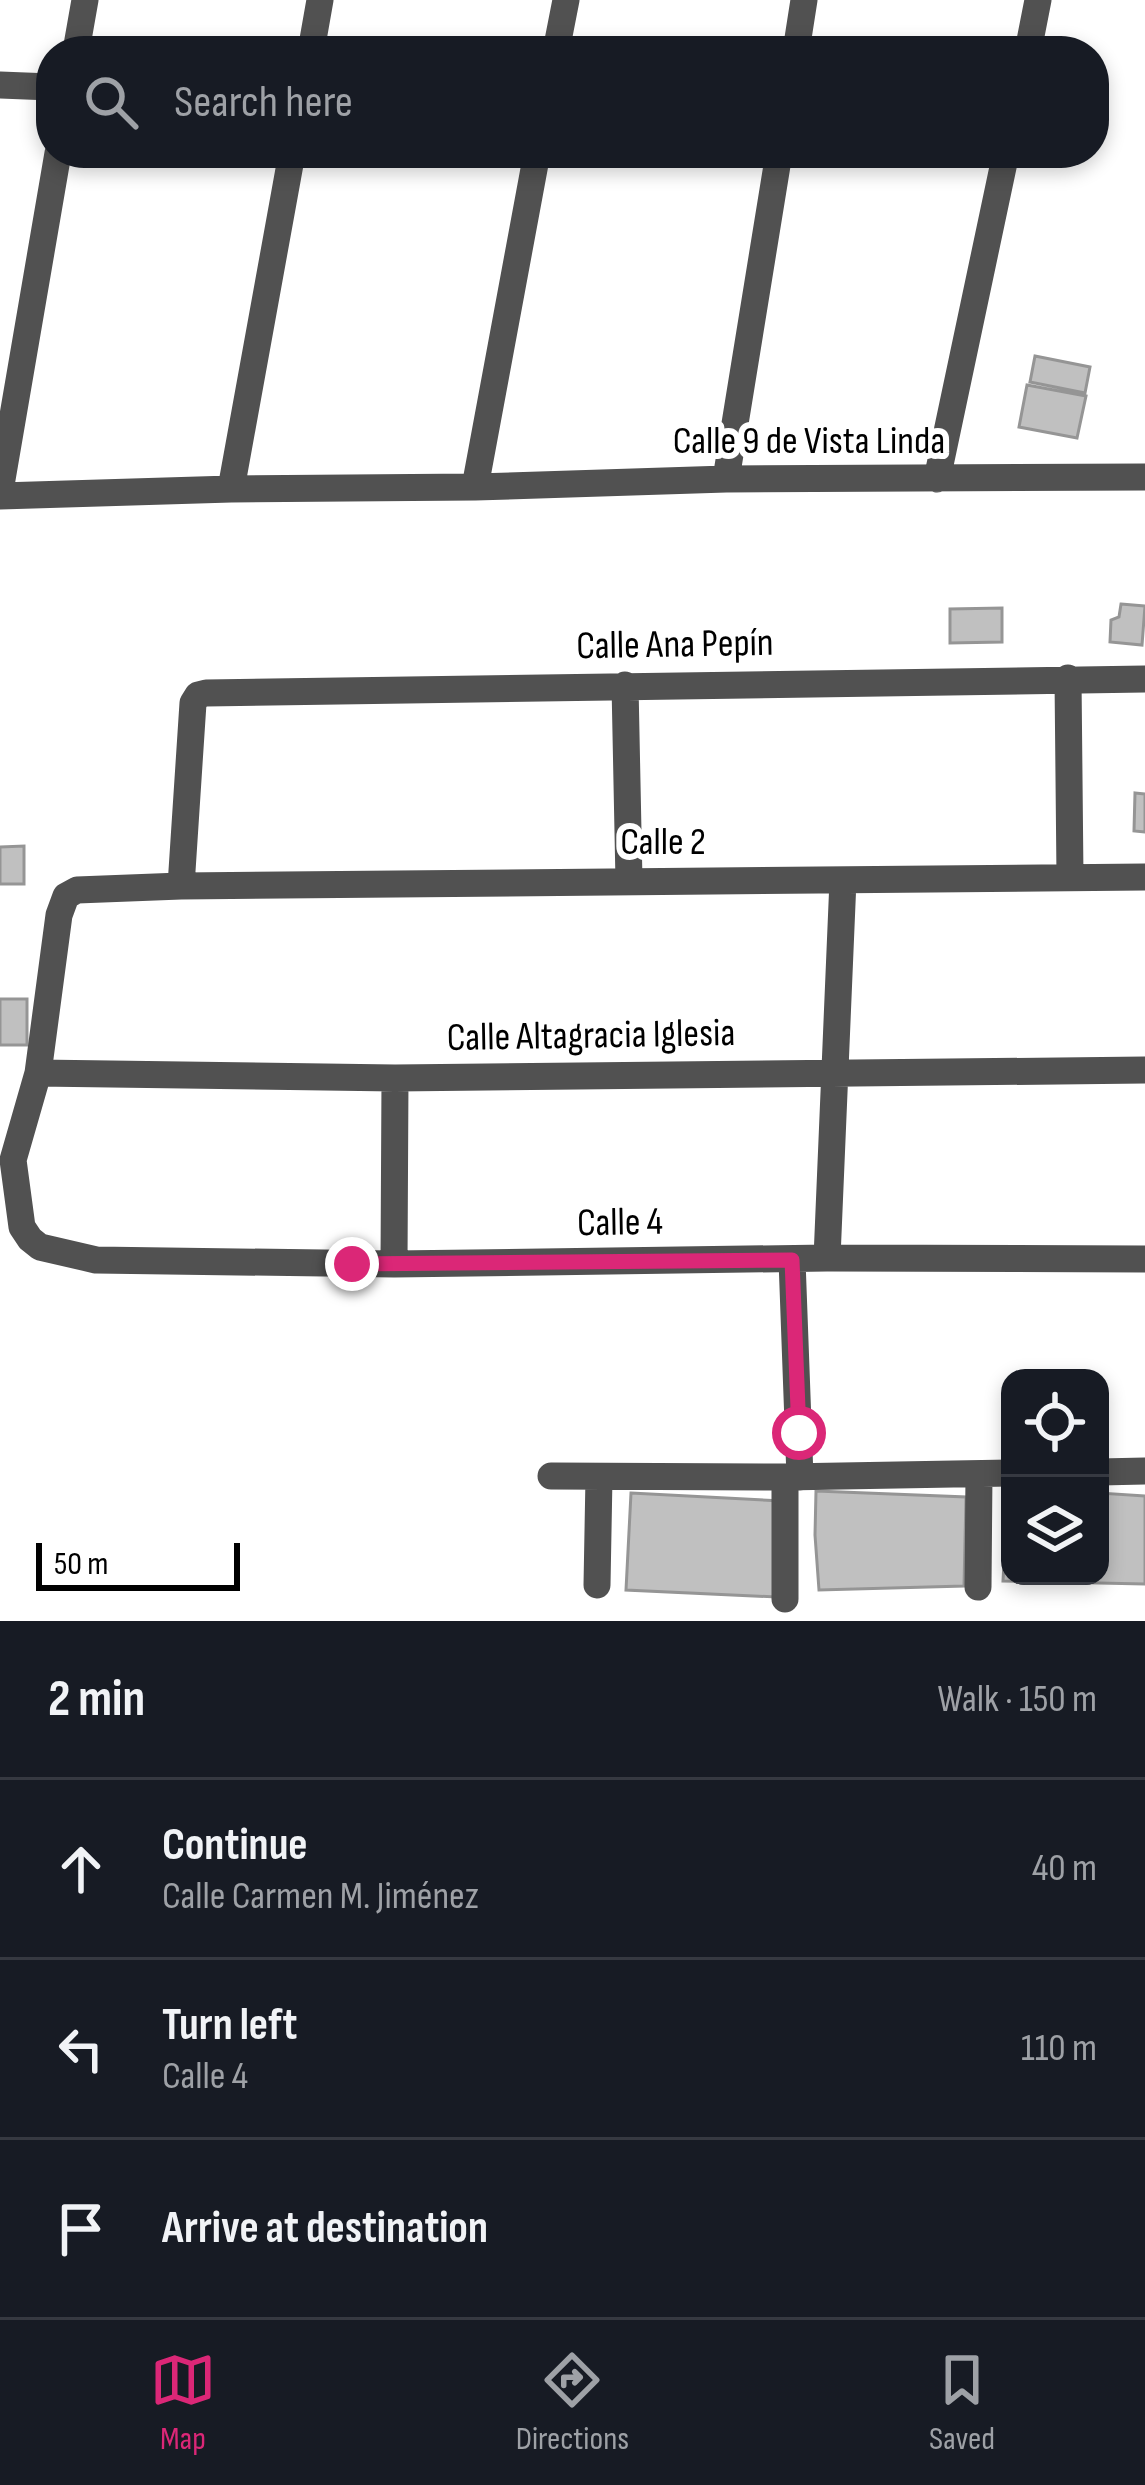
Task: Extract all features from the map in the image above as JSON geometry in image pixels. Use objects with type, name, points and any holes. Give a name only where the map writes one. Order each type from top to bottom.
[{"type":"street","points":[[79,36],[85,0]]},
{"type":"street","points":[[314,36],[320,0]]},
{"type":"street","points":[[559,36],[566,0]]},
{"type":"street","points":[[798,36],[804,0]]},
{"type":"street","points":[[1031,36],[1038,0]]},
{"type":"street","points":[[0,85],[36,86]]},
{"type":"street","points":[[0,493],[55,168]]},
{"type":"street","points":[[231,489],[289,168]]},
{"type":"street","points":[[475,488],[534,168]]},
{"type":"street","points":[[726,478],[777,168]]},
{"type":"street","points":[[937,479],[1003,168]]},
{"type":"street","name":"Calle 9 de Vista Linda","points":[[0,493],[475,488],[726,478],[1145,477]]},
{"type":"street","points":[[1068,679],[1070,877]]},
{"type":"street","name":"Calle Ana Pepín","points":[[181,886],[193,704],[198,695],[206,693],[1145,679]]},
{"type":"street","points":[[625,685],[629,881]]},
{"type":"street","name":"Calle 2","points":[[38,1073],[59,915],[66,896],[77,890],[1145,877]]},
{"type":"street","points":[[827,1258],[843,880]]},
{"type":"street","name":"Calle Altagracia Iglesia","points":[[38,1073],[395,1078],[1145,1070]]},
{"type":"street","points":[[7,1160],[38,1073]]},
{"type":"street","points":[[394,1264],[395,1078]]},
{"type":"street","name":"Calle 4","points":[[7,1160],[22,1227],[30,1239],[40,1247],[96,1260],[394,1264],[1145,1258]]},
{"type":"street","points":[[785,1599],[793,1477],[792,1260]]},
{"type":"street","points":[[1109,1472],[1145,1471]]},
{"type":"street","points":[[551,1476],[1001,1473]]},
{"type":"street","points":[[978,1586],[979,1474]]},
{"type":"street","points":[[597,1586],[599,1477]]},
{"type":"building","points":[[1035,356],[1090,367],[1085,393],[1030,382]]},
{"type":"building","points":[[1027,385],[1086,396],[1077,438],[1019,427]]},
{"type":"building","points":[[1121,604],[1145,606],[1142,645],[1110,642],[1111,620],[1119,617]]},
{"type":"building","points":[[1002,608],[1002,642],[950,643],[950,609]]},
{"type":"building","points":[[1135,793],[1145,794],[1145,832],[1134,831]]},
{"type":"building","points":[[24,846],[24,884],[0,884],[0,847]]},
{"type":"building","points":[[0,999],[27,999],[27,1045],[0,1045]]},
{"type":"building","points":[[816,1491],[966,1497],[964,1586],[819,1590]]},
{"type":"building","points":[[631,1493],[781,1501],[776,1597],[626,1590]]},
{"type":"building","points":[[1109,1494],[1145,1496],[1145,1584],[1109,1583]]},
{"type":"route","points":[[352,1264],[792,1260],[799,1433]]}]
